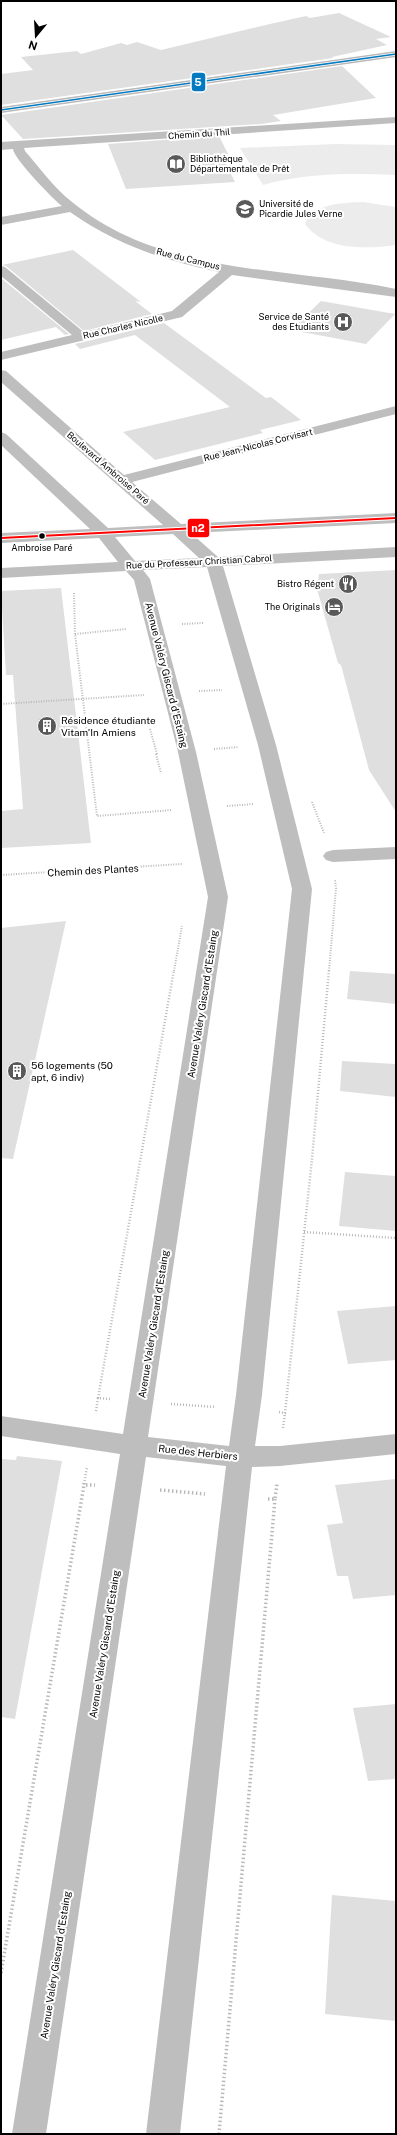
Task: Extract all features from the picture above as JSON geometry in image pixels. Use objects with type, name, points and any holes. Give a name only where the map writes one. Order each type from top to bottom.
[{"type":"main road","points":[[1,110],[396,54]]},
{"type":"street","name":"Chemin du Thil","points":[[1,146],[396,120]]},
{"type":"street","name":"Rue du Campus","points":[[18,146],[19,152],[72,208],[117,237],[138,246],[190,261],[230,270],[396,293]]},
{"type":"street","points":[[1,220],[72,208]]},
{"type":"street","name":"Rue Charles Nicolle","points":[[1,356],[177,314],[230,270]]},
{"type":"street","name":"Boulevard Ambroise Paré","points":[[1,374],[214,562]]},
{"type":"street","name":"Rue Jean-Nicolas Corvisart","points":[[121,480],[396,410]]},
{"type":"street","points":[[1,437],[104,533]]},
{"type":"street","points":[[1,538],[396,518]]},
{"type":"street","name":"Avenue Valéry Giscard d'Estaing","points":[[29,2134],[218,896],[200,808],[142,578],[114,548],[104,533]]},
{"type":"street","name":"Rue du Professeur Christian Cabrol","points":[[1,572],[131,567],[396,552]]},
{"type":"street","points":[[163,2134],[240,1457],[247,1409],[302,889],[282,802],[214,562]]},
{"type":"street","points":[[333,856],[396,853]]},
{"type":"street","name":"Rue des Herbiers","points":[[1,1426],[134,1446],[240,1457],[280,1456],[396,1444]]},
{"type":"lane","points":[[1,270],[82,337]]},
{"type":"path","points":[[74,590],[76,634],[97,816],[311,799],[333,856],[336,888],[304,1232],[285,1413],[98,1398],[182,924]]},
{"type":"path","points":[[1,704],[171,692],[250,689]]},
{"type":"path","name":"Chemin des Plantes","points":[[1,876],[184,864]]},
{"type":"path","points":[[304,1232],[396,1238]]},
{"type":"path","points":[[1,1973],[84,1485]]},
{"type":"path","points":[[219,2134],[275,1499]]},
{"type":"shaded area","points":[[335,144],[396,145],[396,175],[363,174],[312,176],[263,185],[240,148]]},
{"type":"shaded area","points":[[363,202],[396,207],[396,245],[359,247],[335,244],[313,233],[305,224],[309,217],[322,208],[338,204]]},
{"type":"building","points":[[339,13],[391,37],[376,39],[387,45],[332,57],[333,58],[1,105],[1,74],[33,70],[21,57],[77,51],[81,54],[121,43],[127,45],[137,42],[161,50],[306,16],[310,18]]},
{"type":"building","points":[[342,66],[376,98],[273,115],[281,121],[261,124],[23,139],[1,115]]},
{"type":"building","points":[[219,136],[228,154],[221,154],[235,182],[126,189],[108,144]]},
{"type":"building","points":[[73,250],[141,302],[135,301],[152,314],[84,331],[6,266],[2,265]]},
{"type":"building","points":[[1,278],[69,334],[65,335],[56,327],[1,340]]},
{"type":"building","name":"Service de Santé des Etudiants","points":[[321,301],[395,314],[366,344],[291,330]]},
{"type":"building","points":[[164,323],[266,398],[271,397],[301,420],[260,430],[263,433],[155,460],[123,432],[230,407],[135,335],[80,349],[75,344]]},
{"type":"building","points":[[396,570],[396,812],[369,770],[341,665],[338,663],[317,589],[319,574]]},
{"type":"building","points":[[61,588],[91,843],[1,848],[1,811],[23,809],[13,675],[6,675],[1,591]]},
{"type":"building","name":"56 logements (50 apt, 6 indiv)","points":[[66,921],[13,1159],[1,1158],[1,928]]},
{"type":"building","points":[[350,971],[396,974],[396,1004],[347,999]]},
{"type":"building","points":[[342,1061],[396,1064],[396,1097],[340,1091]]},
{"type":"building","points":[[345,1172],[396,1176],[396,1231],[339,1226]]},
{"type":"building","points":[[396,1306],[396,1360],[348,1364],[337,1311]]},
{"type":"building","points":[[17,1456],[62,1461],[15,1719],[1,1717],[1,1459],[16,1460]]},
{"type":"building","points":[[396,1479],[396,1595],[353,1599],[348,1576],[337,1576],[327,1525],[343,1523],[335,1485]]},
{"type":"building","points":[[396,1704],[396,1779],[368,1781],[353,1708]]},
{"type":"building","points":[[332,1895],[396,1901],[396,2021],[325,2014]]},
{"type":"transit line","name":"5","points":[[1,110],[396,54]]},
{"type":"transit line","name":"n2","points":[[1,538],[396,518]]},
{"type":"place","name":"Bibliothèque Départementale de Prêt","points":[[176,164]]},
{"type":"place","name":"Université de Picardie Jules Verne","points":[[245,209]]},
{"type":"place","name":"Service de Santé des Etudiants","points":[[343,322]]},
{"type":"place","name":"Ambroise Paré","points":[[42,536]]},
{"type":"place","name":"Bistro Régent","points":[[348,584]]},
{"type":"place","name":"The Originals","points":[[334,607]]},
{"type":"place","name":"Résidence étudiante Vitam'In Amiens","points":[[47,726]]},
{"type":"place","name":"56 logements (50 apt, 6 indiv)","points":[[17,1071]]}]
